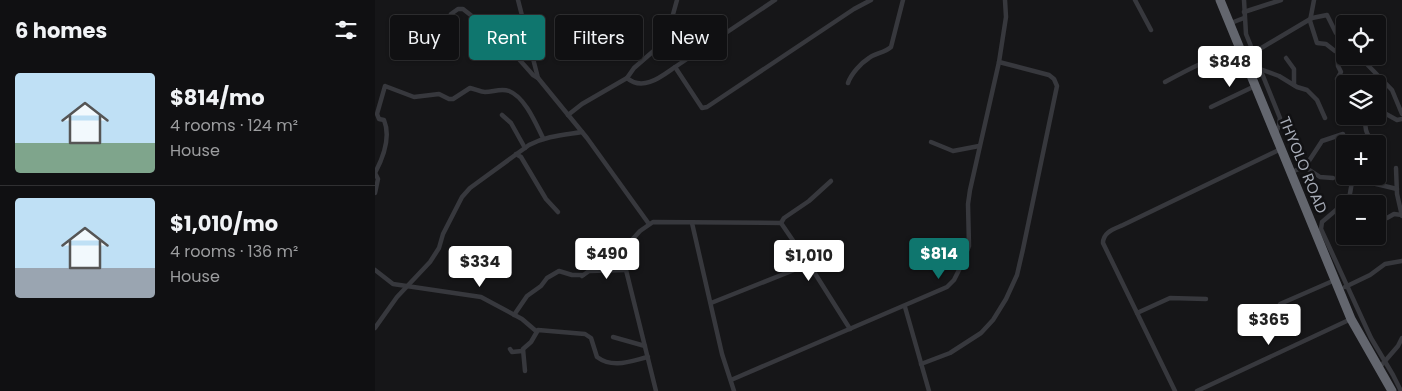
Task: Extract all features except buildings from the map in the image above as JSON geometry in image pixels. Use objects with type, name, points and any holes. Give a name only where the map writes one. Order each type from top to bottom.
[{"type":"highway","name":"THYOLO ROAD","points":[[1220,0],[1291,172],[1343,288],[1351,319],[1381,364],[1392,391]]},
{"type":"street","points":[[518,0],[538,78]]},
{"type":"street","points":[[568,115],[582,104],[627,78],[634,68],[660,45],[657,28],[672,18],[677,0]]},
{"type":"street","points":[[627,78],[640,84],[649,83],[775,0]]},
{"type":"street","points":[[675,67],[702,108],[707,107],[871,0]]},
{"type":"street","points":[[848,83],[850,77],[867,59],[887,51],[891,47],[903,0]]},
{"type":"street","points":[[731,380],[905,307],[947,287],[954,280],[969,246],[968,204],[979,146],[999,62],[1006,17],[1005,0]]},
{"type":"street","points":[[1135,0],[1151,30]]},
{"type":"street","points":[[1244,0],[1246,34],[1281,122],[1275,132]]},
{"type":"street","points":[[1244,12],[1281,0]]},
{"type":"street","points":[[1314,0],[1310,21],[1317,43],[1326,44],[1336,50]]},
{"type":"street","points":[[451,14],[458,9],[463,9],[501,39],[533,75],[538,78],[582,132],[649,224]]},
{"type":"street","points":[[1253,53],[1310,21],[1312,18],[1327,15],[1336,33]]},
{"type":"street","points":[[1231,23],[1244,18]]},
{"type":"street","points":[[1165,82],[1190,68],[1241,48]]},
{"type":"street","points":[[1286,58],[1294,69],[1294,85]]},
{"type":"street","points":[[921,364],[950,353],[981,333],[1001,309],[1017,275],[1057,86],[1054,79],[1049,75],[999,62]]},
{"type":"street","points":[[1368,65],[1392,90],[1402,114]]},
{"type":"street","points":[[1260,69],[1307,90],[1314,97],[1325,118]]},
{"type":"street","points":[[375,193],[378,179],[375,173],[383,157],[385,147],[386,125],[384,120],[379,119],[377,114],[385,86],[414,97],[439,94],[449,99],[453,99],[470,88],[485,92],[509,91],[528,110],[543,138]]},
{"type":"street","points":[[1211,107],[1257,86]]},
{"type":"street","points":[[1386,114],[1397,120],[1402,119]]},
{"type":"street","points":[[502,115],[511,123],[525,148]]},
{"type":"street","points":[[1365,125],[1368,135]]},
{"type":"street","points":[[376,325],[397,297],[435,253],[461,197],[470,188],[525,148],[543,138],[582,132]]},
{"type":"street","points":[[1291,172],[1305,167],[1321,141],[1343,134]]},
{"type":"street","points":[[931,142],[953,151],[979,146]]},
{"type":"street","points":[[1175,391],[1103,243],[1103,237],[1107,233],[1282,148]]},
{"type":"street","points":[[517,154],[521,157],[546,199],[559,212]]},
{"type":"street","points":[[1305,167],[1320,177],[1333,178]]},
{"type":"street","points":[[1387,218],[1394,214],[1402,216],[1395,168]]},
{"type":"street","points":[[781,223],[784,218],[809,201],[831,181]]},
{"type":"street","points":[[1323,243],[1322,222],[1349,199],[1351,185]]},
{"type":"street","points":[[1382,185],[1397,188]]},
{"type":"street","points":[[656,391],[626,270],[627,248],[630,242],[649,224],[660,222],[781,223]]},
{"type":"street","points":[[691,223],[722,354],[734,391]]},
{"type":"street","points":[[781,223],[850,329]]},
{"type":"street","points":[[1401,391],[1381,364],[1371,338],[1343,288],[1371,276],[1385,264],[1402,261]]},
{"type":"street","points":[[711,303],[809,264]]},
{"type":"street","points":[[375,270],[387,280],[407,286],[481,298],[522,319],[536,331]]},
{"type":"street","points":[[514,315],[527,296],[541,286],[547,278],[559,271],[583,276],[589,271],[626,270]]},
{"type":"street","points":[[1280,304],[1336,275]]},
{"type":"street","points":[[1137,313],[1170,298],[1206,299]]},
{"type":"street","points":[[905,307],[929,391]]},
{"type":"street","points":[[1197,391],[1351,319]]},
{"type":"street","points":[[510,349],[512,352],[522,351],[531,342],[536,331],[541,329],[585,334],[591,338],[597,357],[607,363],[623,363],[648,357]]},
{"type":"street","points":[[613,337],[645,346]]},
{"type":"street","points":[[1381,364],[1398,346],[1402,338]]},
{"type":"street","points":[[522,351],[525,371]]}]
